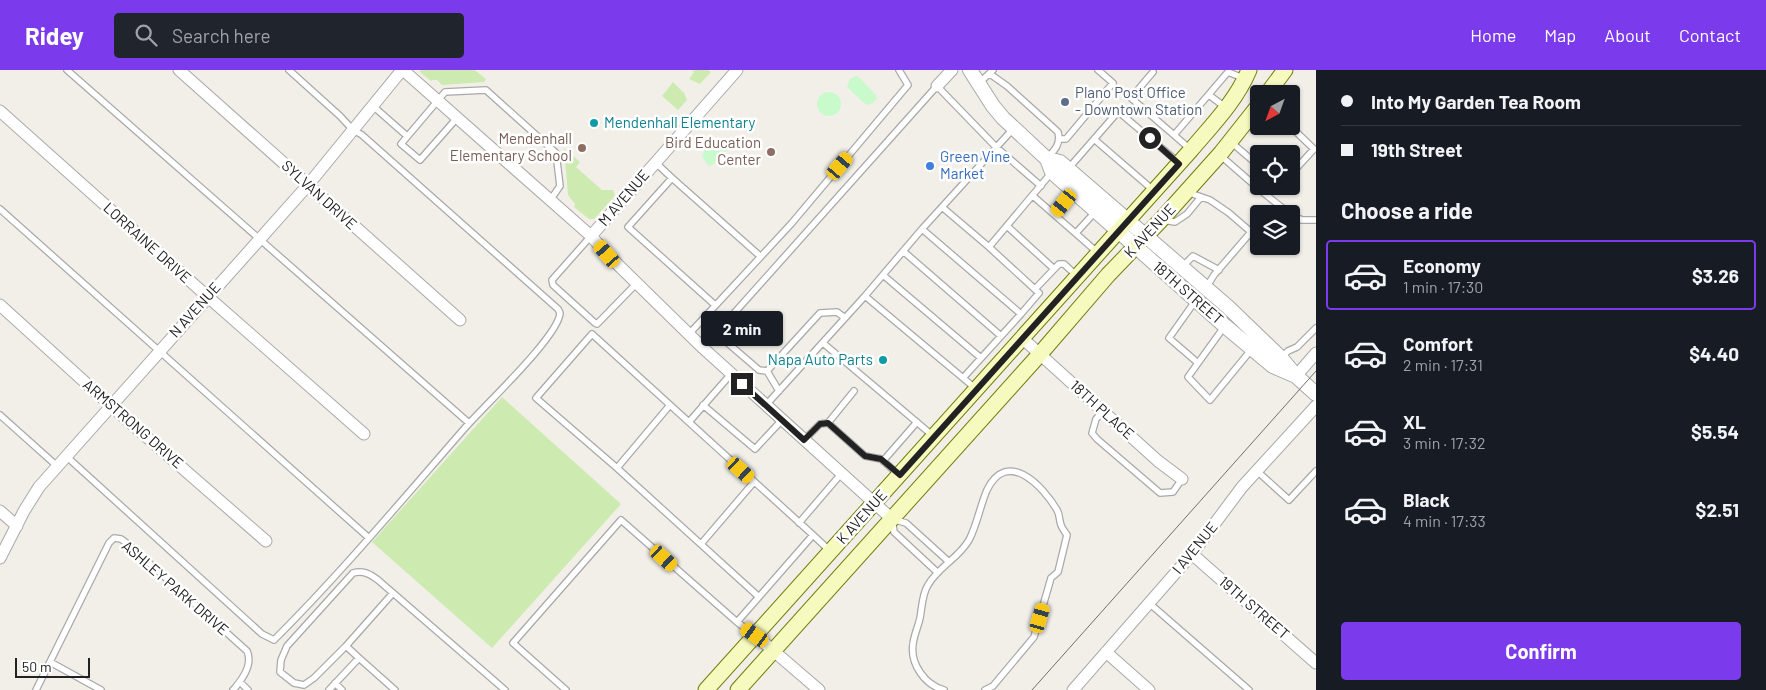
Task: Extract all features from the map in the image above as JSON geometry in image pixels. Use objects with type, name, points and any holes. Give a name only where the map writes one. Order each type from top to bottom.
[{"type":"main road","points":[[1274,85],[1285,70]]},
{"type":"main road","name":"K AVENUE","points":[[706,690],[1179,164],[1226,109],[1237,94],[1247,74]]},
{"type":"main road","points":[[1237,94],[1250,103]]},
{"type":"main road","name":"K AVENUE","points":[[743,688],[1108,275],[1161,220],[1250,117]]},
{"type":"street","name":"SYLVAN DRIVE","points":[[179,70],[460,320]]},
{"type":"street","name":"N AVENUE","points":[[0,558],[31,498],[57,466],[308,185],[402,70]]},
{"type":"street","points":[[402,70],[591,236],[688,334],[892,519]]},
{"type":"street","name":"M AVENUE","points":[[591,236],[737,70]]},
{"type":"street","points":[[937,86],[952,70]]},
{"type":"street","name":"18TH STREET","points":[[970,70],[993,106],[1047,159],[1052,172],[1096,211],[1123,226]]},
{"type":"street","name":"LORRAINE DRIVE","points":[[0,111],[364,434]]},
{"type":"street","name":"18TH STREET","points":[[1047,159],[1060,162],[1068,168],[1123,226],[1141,241],[1196,299],[1225,326],[1252,348],[1277,362],[1296,376],[1316,394]]},
{"type":"street","name":"18TH STREET","points":[[1141,241],[1182,267],[1206,288],[1277,362]]},
{"type":"street","name":"ARMSTRONG DRIVE","points":[[0,305],[110,405],[266,541]]},
{"type":"street","name":"18TH PLACE","points":[[1022,338],[1158,461],[1182,479]]},
{"type":"street","points":[[1296,376],[1316,353]]},
{"type":"street","name":"I AVENUE","points":[[1073,690],[1192,554],[1242,487],[1316,406]]},
{"type":"street","points":[[0,512],[16,526]]},
{"type":"street","name":"19TH STREET","points":[[1192,554],[1316,663]]},
{"type":"street","points":[[755,635],[819,690]]},
{"type":"street","points":[[1106,652],[1149,690]]},
{"type":"lane","points":[[67,70],[258,240],[469,423]]},
{"type":"lane","points":[[66,456],[228,604],[262,634],[274,640],[368,538],[469,423],[542,345],[558,323],[560,313],[558,309],[369,141],[352,129],[289,70]]},
{"type":"lane","points":[[688,334],[791,224],[908,85],[899,70]]},
{"type":"lane","points":[[1060,139],[1066,139],[1113,83],[1098,70]]},
{"type":"lane","points":[[978,84],[991,72],[1058,132],[1060,139],[1058,146],[1047,159]]},
{"type":"lane","points":[[1154,72],[1131,98],[1191,150]]},
{"type":"lane","points":[[1174,135],[1228,72],[1247,74]]},
{"type":"lane","points":[[703,348],[937,86],[996,147],[1041,186]]},
{"type":"lane","points":[[457,118],[420,160],[401,143],[445,92],[486,90],[556,154],[560,186],[551,200]]},
{"type":"lane","points":[[1208,95],[1226,109]]},
{"type":"lane","points":[[372,106],[407,136]]},
{"type":"lane","points":[[1068,168],[1116,114],[1120,113],[1179,164]]},
{"type":"lane","points":[[766,406],[1014,128]]},
{"type":"lane","points":[[1299,135],[1314,149],[1300,164]]},
{"type":"lane","points":[[1094,139],[1155,191]]},
{"type":"lane","points":[[1230,141],[1250,158]]},
{"type":"lane","points":[[1219,154],[1279,205]]},
{"type":"lane","points":[[656,163],[760,256]]},
{"type":"lane","points":[[989,247],[1052,172]]},
{"type":"lane","points":[[672,178],[628,227],[715,305]]},
{"type":"lane","points":[[1055,215],[1074,191]]},
{"type":"lane","points":[[1186,191],[1210,200],[1229,213],[1250,232],[1206,288]]},
{"type":"lane","points":[[1033,196],[1098,253]]},
{"type":"lane","points":[[1161,220],[1175,222],[1187,214],[1201,196]]},
{"type":"lane","points":[[942,207],[1039,293],[963,378]]},
{"type":"lane","points":[[0,209],[160,350],[368,538]]},
{"type":"lane","points":[[1076,233],[1096,211]]},
{"type":"lane","points":[[1300,219],[1316,220]]},
{"type":"lane","points":[[1007,226],[1054,268]]},
{"type":"lane","points":[[922,230],[1021,314]]},
{"type":"lane","points":[[591,236],[552,280],[553,285],[597,324],[637,283]]},
{"type":"lane","points":[[903,251],[1001,336]]},
{"type":"lane","points":[[1182,267],[1193,256],[1219,270]]},
{"type":"lane","points":[[1035,289],[1059,264],[1064,264],[1078,276]]},
{"type":"lane","points":[[883,275],[982,358]]},
{"type":"lane","points":[[865,296],[976,390]]},
{"type":"lane","points":[[1196,299],[1169,338],[1198,364]]},
{"type":"lane","points":[[767,371],[820,313],[837,312],[845,318]]},
{"type":"lane","points":[[1225,326],[1188,377],[1210,400],[1252,348]]},
{"type":"lane","points":[[1009,327],[1022,338]]},
{"type":"lane","points":[[1277,362],[1288,351],[1297,347],[1316,328]]},
{"type":"lane","points":[[716,333],[759,370],[767,371]]},
{"type":"lane","points":[[759,597],[617,468],[536,398],[592,334],[832,552]]},
{"type":"lane","points":[[823,342],[934,436]]},
{"type":"lane","points":[[767,371],[779,390]]},
{"type":"lane","points":[[688,422],[731,374]]},
{"type":"lane","points":[[804,440],[820,424],[828,423],[854,391]]},
{"type":"lane","points":[[617,468],[670,405]]},
{"type":"lane","points":[[703,405],[755,449],[764,442],[782,420]]},
{"type":"lane","points":[[1103,411],[1096,419],[1092,433],[1104,445],[1160,493],[1173,492],[1182,479]]},
{"type":"lane","points":[[0,415],[57,466]]},
{"type":"lane","points":[[884,461],[917,422]]},
{"type":"lane","points":[[828,423],[865,456],[881,459],[900,475]]},
{"type":"lane","points":[[944,690],[938,688],[925,678],[916,667],[913,658],[913,644],[926,587],[937,572],[963,549],[970,538],[988,489],[997,476],[1005,472],[1016,471],[1026,475],[1048,496],[1059,512],[1061,526],[1067,535],[1058,572],[1051,578],[1034,637],[993,686],[985,690]]},
{"type":"lane","points":[[1257,471],[1289,500],[1316,471]]},
{"type":"lane","points":[[799,523],[841,474]]},
{"type":"lane","points":[[701,544],[754,482]]},
{"type":"lane","points":[[937,572],[894,532],[892,519],[906,523],[948,561]]},
{"type":"lane","points":[[566,690],[513,643],[621,520],[736,622],[755,635]]},
{"type":"lane","points":[[736,622],[813,535]]},
{"type":"lane","name":"ASHLEY PARK DRIVE","points":[[36,690],[109,544],[114,538],[121,539],[128,544],[247,651],[250,661],[240,682],[233,690]]},
{"type":"lane","points":[[393,593],[346,646],[314,678],[304,685],[294,683],[280,672],[281,660],[287,646],[352,573],[360,571],[370,575],[393,593],[505,690]]},
{"type":"lane","points":[[1149,603],[1248,690]]},
{"type":"lane","points":[[346,646],[395,690]]},
{"type":"lane","points":[[329,690],[359,658]]},
{"type":"lane","points":[[50,662],[101,690]]},
{"type":"lane","points":[[240,682],[248,690]]},
{"type":"lane","points":[[335,683],[342,690]]},
{"type":"green space","points":[[420,70],[475,70],[486,79],[484,82],[442,85],[437,80],[431,81]]},
{"type":"green space","points":[[692,70],[708,70],[711,72],[700,84],[689,79],[694,72]]},
{"type":"green space","points":[[856,76],[876,95],[877,98],[873,103],[868,105],[864,103],[847,87],[850,79]]},
{"type":"green space","points":[[673,82],[684,93],[687,100],[678,110],[662,96]]},
{"type":"green space","points":[[829,92],[838,95],[841,104],[838,113],[829,116],[820,113],[817,104],[820,95]]},
{"type":"green space","points":[[716,138],[724,142],[728,150],[711,166],[708,165],[702,156],[708,143]]},
{"type":"green space","points":[[564,148],[580,162],[576,167],[602,190],[613,190],[615,196],[594,219],[589,219],[574,207],[575,204],[568,195]]},
{"type":"green space","points":[[502,397],[621,504],[492,648],[372,542]]},
{"type":"tram line","points":[[1032,690],[1316,371]]},
{"type":"place","name":"Plano Post Office - Downtown Station","points":[[1065,102]]},
{"type":"place","name":"Mendenhall Elementary","points":[[594,123]]},
{"type":"place","name":"Mendenhall Elementary School","points":[[582,148]]},
{"type":"place","name":"Bird Education Center","points":[[771,152]]},
{"type":"place","name":"Green Vine Market","points":[[930,166]]},
{"type":"place","name":"Napa Auto Parts","points":[[883,360]]},
{"type":"route","points":[[742,384],[804,440],[820,424],[828,423],[865,456],[881,459],[900,475],[1179,164],[1150,138]]}]
